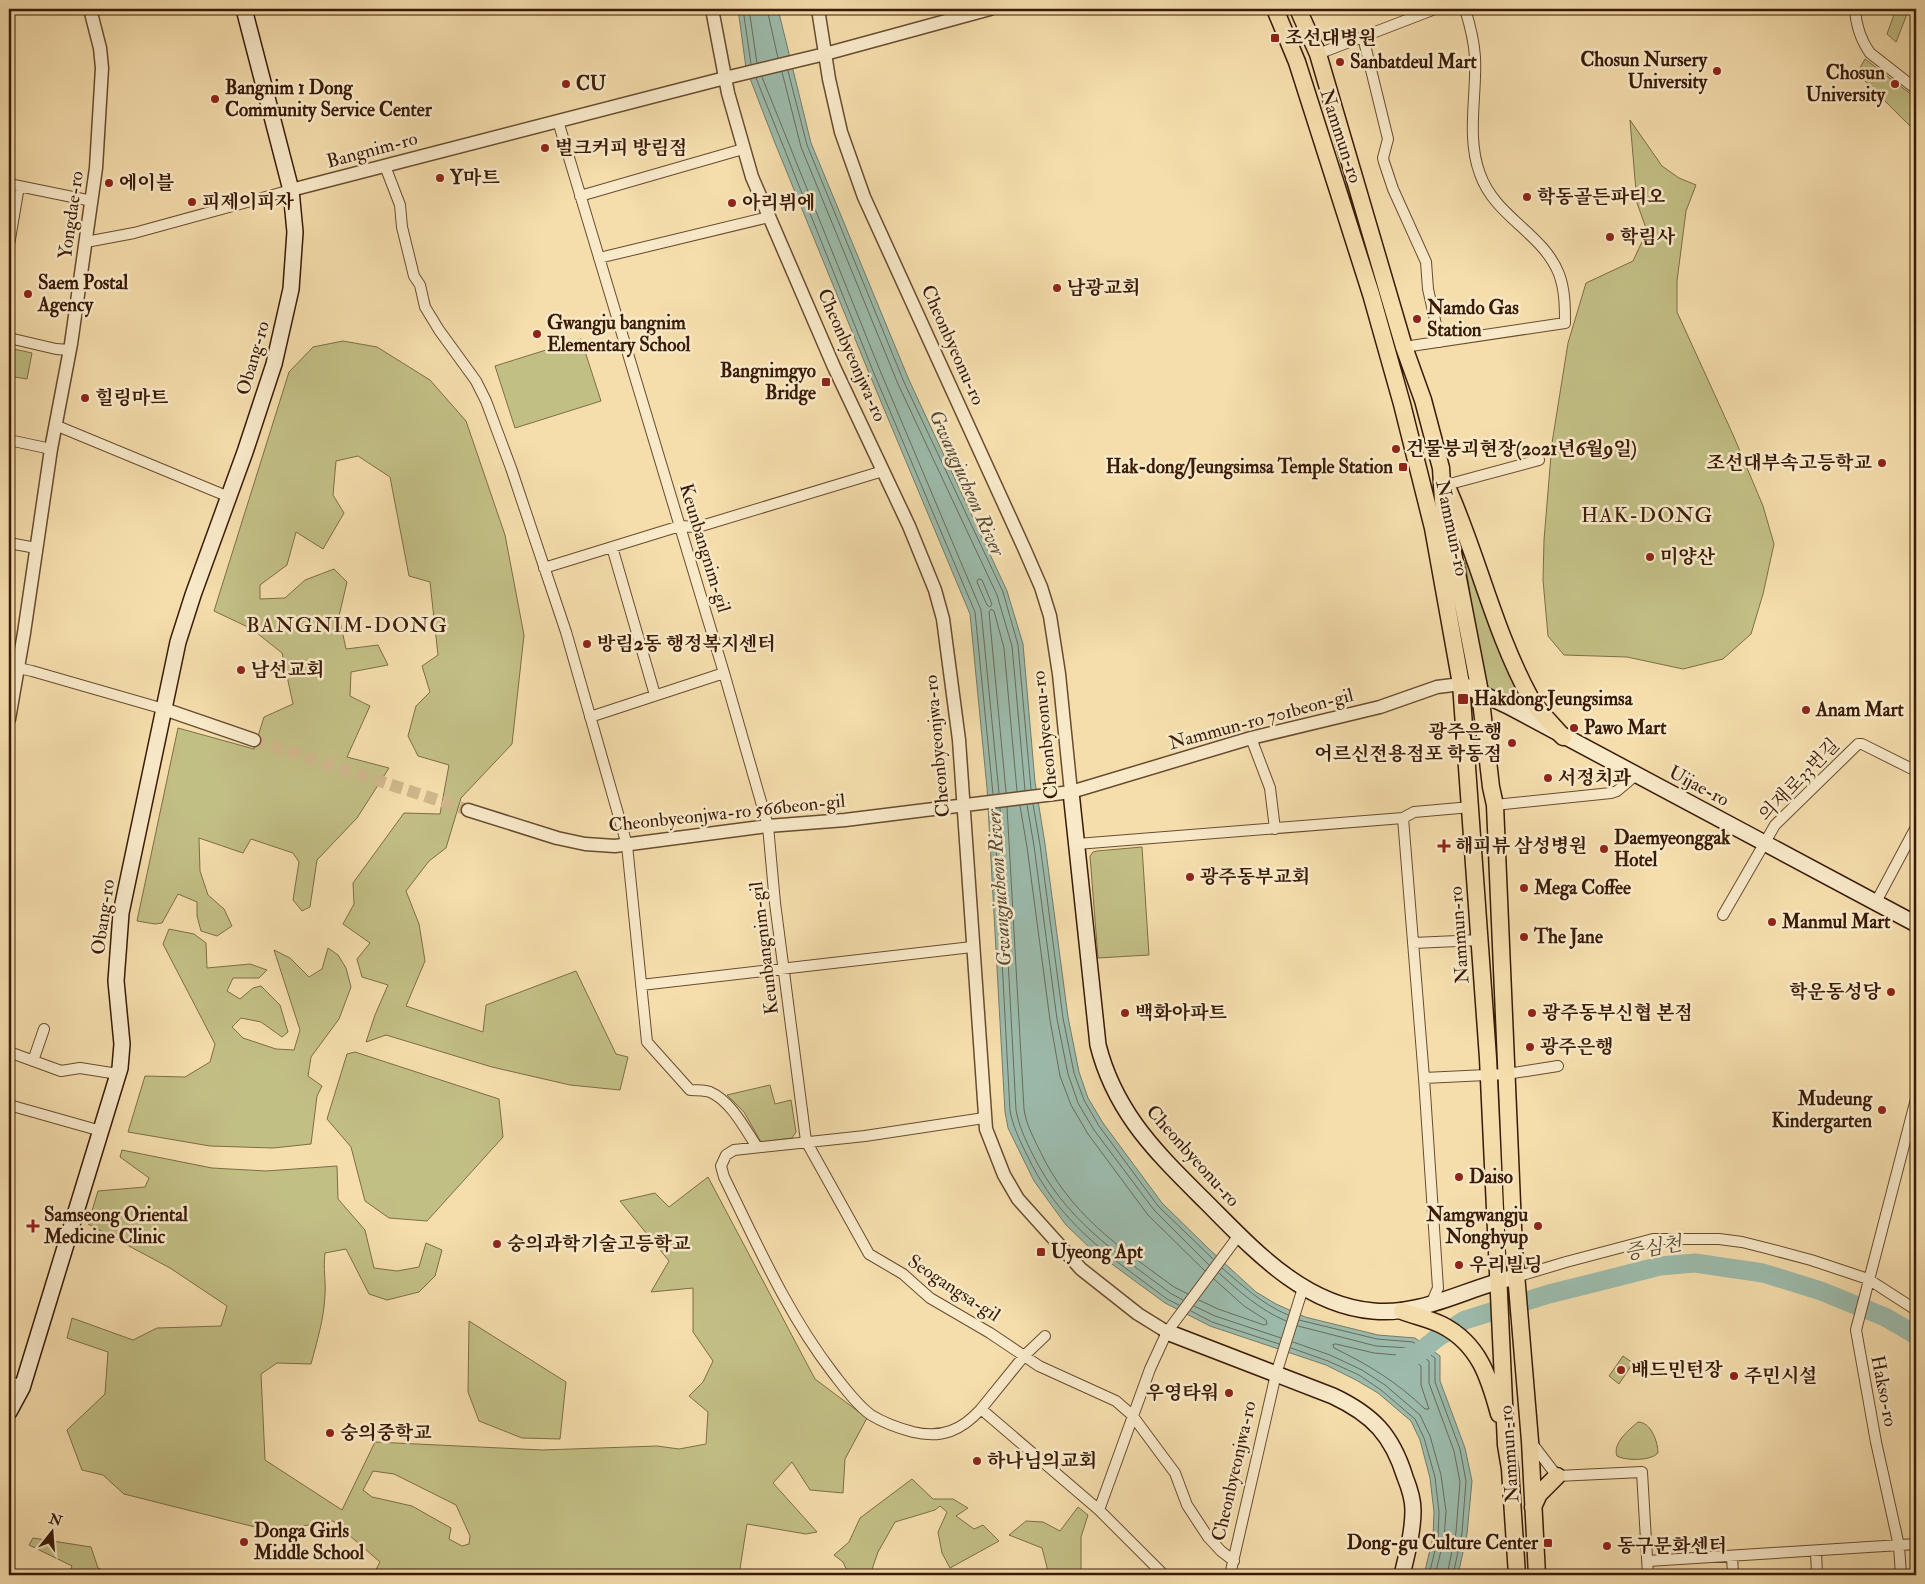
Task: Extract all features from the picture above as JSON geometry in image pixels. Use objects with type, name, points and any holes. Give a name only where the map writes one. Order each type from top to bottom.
[{"type":"main road","name":"Obang-ro","points":[[9,1412],[22,1388],[122,1058],[116,981],[121,913],[185,619],[229,498],[274,364],[288,307],[294,254],[291,190],[244,9]]},
{"type":"main road","name":"Nammun-ro","points":[[1275,9],[1297,62],[1380,326],[1434,528],[1461,684],[1480,940],[1502,1332],[1506,1445],[1510,1469],[1517,1575]]},
{"type":"main road","name":"Nammun-ro","points":[[1298,9],[1318,54],[1404,344],[1423,400],[1441,468],[1443,501],[1480,692],[1491,787],[1495,805],[1516,1277],[1530,1441],[1537,1575]]},
{"type":"main road","points":[[1380,326],[1382,323],[1387,324],[1392,336],[1404,344]]},
{"type":"main road","points":[[1441,468],[1511,659],[1532,701],[1563,737]]},
{"type":"main road","name":"Uijae-ro","points":[[1461,684],[1480,692],[1916,924]]},
{"type":"main road","name":"Cheonbyeonu-ro","points":[[1071,792],[1095,1028],[1102,1062],[1124,1107],[1144,1136],[1170,1166],[1277,1270],[1303,1288],[1350,1307],[1371,1311],[1402,1311],[1431,1304],[1498,1281],[1516,1277]]},
{"type":"main road","points":[[1402,1311],[1435,1322],[1452,1331],[1472,1350],[1485,1370],[1506,1445]]},
{"type":"main road","name":"Cheonbyeonjwa-ro","points":[[1170,1328],[1278,1368],[1348,1403],[1370,1417],[1387,1435],[1400,1460],[1412,1502],[1412,1523],[1402,1575]]},
{"type":"main road","points":[[1533,1508],[1539,1494],[1558,1476]]},
{"type":"street","name":"Yongdae-ro","points":[[9,719],[50,449],[70,350],[92,200],[97,155],[102,68],[100,48],[90,9]]},
{"type":"street","name":"Cheonbyeonjwa-ro","points":[[712,9],[724,78],[752,177],[834,367],[909,526],[935,590],[942,619],[953,687],[964,804],[984,1118],[988,1136],[1004,1175],[1018,1199],[1081,1270],[1138,1314],[1170,1328]]},
{"type":"street","name":"Cheonbyeonu-ro","points":[[818,9],[841,132],[864,197],[1024,548],[1047,605],[1059,674],[1071,792]]},
{"type":"street","name":"Bangnim-ro","points":[[86,242],[134,233],[291,190],[724,78],[825,54],[990,9]]},
{"type":"street","points":[[1318,54],[1435,9]]},
{"type":"street","points":[[1404,344],[1440,342],[1565,323],[1563,287],[1556,266],[1544,249],[1496,202],[1489,193],[1480,174],[1474,150],[1475,59],[1473,39],[1465,9]]},
{"type":"street","points":[[1855,9],[1858,29],[1864,45],[1875,58],[1916,89]]},
{"type":"street","points":[[1363,37],[1388,139],[1383,158],[1384,162],[1393,189],[1426,262],[1428,289],[1440,342]]},
{"type":"street","name":"Keunbangnim-gil","points":[[558,121],[724,673],[768,826],[783,969],[806,1141]]},
{"type":"street","points":[[580,196],[743,149]]},
{"type":"street","points":[[385,166],[400,205],[402,227],[414,276],[420,285],[425,307],[439,330],[476,381],[486,401],[511,468],[566,632],[627,845],[647,1042],[690,1090],[708,1091],[718,1096],[737,1115],[757,1147]]},
{"type":"street","points":[[9,245],[14,185],[92,200]]},
{"type":"street","points":[[599,258],[769,217]]},
{"type":"street","points":[[9,338],[56,349],[70,350]]},
{"type":"street","points":[[56,425],[229,498]]},
{"type":"street","points":[[9,440],[50,449]]},
{"type":"street","name":"Nammun-ro","points":[[1446,485],[1539,460]]},
{"type":"street","points":[[544,568],[680,526],[698,527],[883,471]]},
{"type":"street","points":[[9,543],[36,548]]},
{"type":"street","points":[[612,547],[655,695]]},
{"type":"street","points":[[18,668],[164,709],[254,740]]},
{"type":"street","points":[[590,717],[724,673]]},
{"type":"street","name":"Nammun-ro 701beon-gil","points":[[964,804],[1071,792],[1251,738],[1380,707],[1437,688],[1461,684]]},
{"type":"street","points":[[1251,738],[1270,788],[1275,829]]},
{"type":"street","name":"의재로33번길","points":[[1764,843],[1775,825],[1858,744],[1862,744],[1916,770]]},
{"type":"street","points":[[1495,805],[1610,793],[1617,790],[1636,775]]},
{"type":"street","name":"Cheonbyeonjwa-ro 566beon-gil","points":[[468,810],[536,832],[585,844],[627,845],[768,826],[845,820],[964,804]]},
{"type":"street","points":[[1077,844],[1403,818],[1414,812],[1471,807]]},
{"type":"street","points":[[1403,818],[1414,943],[1438,1288],[1431,1304]]},
{"type":"street","points":[[1876,902],[1916,827]]},
{"type":"street","points":[[1723,915],[1764,843]]},
{"type":"street","points":[[1414,943],[1480,940]]},
{"type":"street","points":[[641,985],[972,947]]},
{"type":"street","points":[[33,1061],[44,1028]]},
{"type":"street","points":[[9,1052],[61,1071],[80,1068],[118,1074]]},
{"type":"street","points":[[1424,1078],[1506,1074],[1558,1066]]},
{"type":"street","points":[[1868,1279],[1916,1099]]},
{"type":"street","points":[[9,1105],[101,1131]]},
{"type":"street","points":[[984,1118],[865,1136],[734,1150],[726,1155],[721,1166],[724,1177],[787,1302],[806,1335],[843,1387],[870,1414],[892,1426],[918,1433],[939,1434],[958,1428],[981,1409],[1024,1356],[1044,1336]]},
{"type":"street","name":"Seogangsa-gil","points":[[806,1141],[869,1254],[902,1274],[930,1298],[990,1333],[1040,1366],[1116,1401],[1132,1414],[1175,1473],[1187,1505],[1208,1537],[1234,1561]]},
{"type":"street","points":[[1099,1510],[1132,1414],[1150,1368],[1170,1328],[1239,1235]]},
{"type":"street","points":[[1516,1277],[1653,1239],[1694,1238],[1742,1242],[1811,1260],[1868,1279],[1916,1310]]},
{"type":"street","name":"Hakso-ro","points":[[1868,1279],[1856,1330],[1876,1442],[1899,1546],[1901,1575]]},
{"type":"street","points":[[1278,1368],[1303,1288]]},
{"type":"street","name":"Cheonbyeonjwa-ro","points":[[1230,1575],[1278,1368]]},
{"type":"street","points":[[9,1380],[22,1388]]},
{"type":"street","points":[[981,1409],[1099,1510],[1164,1575]]},
{"type":"street","points":[[1530,1441],[1558,1476],[1642,1472],[1648,1575]]},
{"type":"street","points":[[1648,1562],[1916,1544]]},
{"type":"street","points":[[1816,1551],[1817,1575]]},
{"type":"street","points":[[1732,1556],[1733,1575]]},
{"type":"shaded area","points":[[1895,9],[1909,9],[1896,42],[1887,34]]},
{"type":"shaded area","points":[[1865,59],[1916,98],[1916,132],[1857,73]]},
{"type":"shaded area","points":[[1630,120],[1662,166],[1679,178],[1696,185],[1686,211],[1677,281],[1677,312],[1763,506],[1774,544],[1763,594],[1751,634],[1723,659],[1683,669],[1627,657],[1564,655],[1548,636],[1543,580],[1544,540],[1552,443],[1568,343],[1586,283],[1633,261],[1647,231],[1637,203]]},
{"type":"shaded area","points":[[581,339],[601,401],[515,428],[495,366]]},
{"type":"shaded area","points":[[343,341],[377,347],[430,380],[466,421],[505,535],[524,635],[512,744],[461,798],[446,848],[429,861],[406,891],[419,924],[425,961],[406,1006],[483,1032],[486,1005],[576,971],[616,1054],[628,1057],[620,1090],[570,1085],[492,1067],[386,1035],[366,1042],[388,985],[362,977],[357,959],[370,943],[343,924],[354,904],[353,883],[404,813],[440,814],[449,765],[418,756],[408,736],[416,706],[430,692],[422,666],[438,655],[430,582],[409,576],[390,477],[358,456],[336,461],[333,495],[344,513],[323,549],[296,532],[287,565],[260,585],[260,599],[285,598],[305,580],[334,569],[347,582],[339,616],[346,649],[378,645],[388,665],[351,672],[350,696],[370,706],[347,757],[389,768],[357,818],[317,860],[310,907],[302,911],[293,900],[299,862],[293,853],[251,839],[243,853],[199,838],[200,871],[208,895],[224,909],[232,926],[217,936],[201,931],[197,916],[197,902],[178,894],[162,923],[155,924],[137,921],[178,728],[254,749],[264,717],[293,704],[282,653],[252,629],[214,611],[289,372],[313,347]]},
{"type":"shaded area","points":[[9,348],[32,353],[27,379],[9,376]]},
{"type":"shaded area","points":[[1465,560],[1487,610],[1547,726],[1489,692],[1483,683]]},
{"type":"shaded area","points":[[1142,847],[1149,955],[1098,958],[1090,856],[1093,852],[1097,851]]},
{"type":"shaded area","points":[[169,929],[194,934],[206,943],[207,968],[250,964],[267,970],[259,978],[233,978],[227,991],[240,999],[253,988],[261,986],[280,1005],[288,1032],[282,1037],[261,1022],[241,1018],[232,1027],[243,1038],[276,1049],[294,1050],[300,1030],[274,950],[290,958],[309,977],[322,969],[328,948],[338,955],[346,968],[351,987],[339,1019],[311,1057],[308,1076],[322,1086],[317,1096],[311,1144],[273,1148],[210,1146],[128,1132],[145,1076],[185,1077],[210,1062],[215,1044],[163,944]]},
{"type":"shaded area","points":[[355,1052],[499,1099],[503,1137],[427,1221],[389,1218],[365,1201],[351,1147],[327,1119],[347,1054]]},
{"type":"shaded area","points":[[770,1085],[775,1104],[791,1100],[796,1132],[792,1138],[761,1142],[744,1112],[727,1095]]},
{"type":"shaded area","points":[[122,1150],[212,1168],[266,1171],[337,1166],[338,1199],[365,1230],[374,1268],[397,1271],[419,1267],[426,1243],[442,1250],[435,1276],[419,1292],[387,1300],[369,1294],[346,1249],[325,1253],[323,1313],[311,1364],[277,1363],[261,1374],[265,1460],[342,1510],[375,1442],[542,1450],[657,1446],[679,1449],[706,1444],[708,1412],[689,1396],[703,1382],[713,1361],[693,1332],[693,1288],[651,1292],[669,1261],[620,1201],[655,1193],[669,1207],[708,1177],[815,1379],[867,1418],[845,1459],[843,1493],[810,1490],[792,1462],[773,1483],[817,1532],[806,1534],[747,1524],[739,1575],[373,1575],[380,1562],[333,1521],[271,1531],[124,1494],[103,1475],[82,1470],[67,1430],[105,1394],[108,1352],[67,1338],[72,1318],[133,1340],[157,1328],[221,1326],[227,1306],[170,1268],[88,1224],[98,1191],[145,1187],[149,1178],[120,1157]],"holes":[[[373,1471],[394,1474],[456,1505],[470,1536],[469,1544],[462,1546],[449,1539],[451,1528],[412,1506],[372,1497],[363,1490]]]},
{"type":"shaded area","points":[[469,1321],[566,1382],[560,1439],[522,1438],[479,1421],[468,1392]]},
{"type":"shaded area","name":"배드민턴장","points":[[1623,1356],[1633,1363],[1619,1384],[1609,1376]]},
{"type":"shaded area","points":[[1638,1422],[1647,1425],[1653,1433],[1658,1453],[1650,1458],[1638,1459],[1626,1459],[1617,1456],[1616,1451],[1619,1441]]},
{"type":"shaded area","points":[[912,1479],[933,1499],[953,1499],[968,1508],[956,1516],[974,1529],[983,1525],[999,1541],[950,1568],[942,1553],[938,1532],[947,1512],[940,1506],[935,1510],[895,1522],[878,1552],[870,1575],[849,1575],[843,1562],[834,1555],[849,1542],[860,1518]]},
{"type":"shaded area","points":[[1078,1507],[1088,1515],[1081,1537],[1081,1575],[1049,1575],[1042,1548],[1009,1535],[1026,1521],[1043,1522],[1060,1531]]},
{"type":"shaded area","points":[[33,1538],[91,1547],[98,1568],[110,1573],[109,1575],[69,1575],[72,1566],[29,1545]]},
{"type":"water","name":"Gwangjucheon River","points":[[738,9],[778,9],[811,143],[909,380],[1007,591],[1023,644],[1035,782],[1068,1017],[1079,1072],[1088,1098],[1103,1123],[1162,1203],[1256,1292],[1276,1304],[1305,1317],[1378,1335],[1415,1338],[1440,1356],[1440,1381],[1465,1448],[1472,1481],[1467,1534],[1458,1575],[1424,1575],[1433,1537],[1434,1512],[1430,1478],[1420,1440],[1411,1421],[1378,1393],[1326,1365],[1210,1326],[1165,1303],[1090,1248],[1066,1225],[1034,1181],[1008,1128],[1005,1112],[987,788],[970,614],[869,373],[746,68]]},
{"type":"waterway","name":"증심천","points":[[1405,1357],[1416,1355],[1437,1338],[1465,1320],[1549,1294],[1660,1266],[1695,1263],[1763,1273],[1821,1291],[1885,1317],[1916,1335]]},
{"type":"tunnel","points":[[254,740],[468,810]]},
{"type":"place","name":"조선대병원","points":[[1275,38]]},
{"type":"place","name":"Sanbatdeul Mart","points":[[1340,62]]},
{"type":"place","name":"Chosun Nursery University","points":[[1717,71]]},
{"type":"place","name":"CU","points":[[566,84]]},
{"type":"place","name":"Chosun University","points":[[1895,84]]},
{"type":"place","name":"Bangnim 1 Dong Community Service Center","points":[[215,99]]},
{"type":"place","name":"벌크커피 방림점","points":[[545,148]]},
{"type":"place","name":"Y마트","points":[[440,178]]},
{"type":"place","name":"에이블","points":[[109,183]]},
{"type":"place","name":"학동골든파티오","points":[[1527,197]]},
{"type":"place","name":"피제이피자","points":[[192,202]]},
{"type":"place","name":"아리뷔에","points":[[732,203]]},
{"type":"place","name":"학림사","points":[[1610,237]]},
{"type":"place","name":"남광교회","points":[[1057,288]]},
{"type":"place","name":"Saem Postal Agency","points":[[28,294]]},
{"type":"place","name":"Namdo Gas Station","points":[[1417,319]]},
{"type":"place","name":"Gwangju bangnim Elementary School","points":[[537,334]]},
{"type":"place","name":"Bangnimgyo Bridge","points":[[826,382]]},
{"type":"place","name":"힐링마트","points":[[85,398]]},
{"type":"place","name":"건물붕괴현장(2021년6월9일)","points":[[1396,449]]},
{"type":"place","name":"조선대부속고등학교","points":[[1882,463]]},
{"type":"place","name":"Hak-dong/Jeungsimsa Temple Station","points":[[1403,467]]},
{"type":"place","name":"미양산","points":[[1650,557]]},
{"type":"place","name":"방림2동 행정복지센터","points":[[587,644]]},
{"type":"place","name":"남선교회","points":[[241,670]]},
{"type":"place","name":"Hakdong·Jeungsimsa","points":[[1463,699]]},
{"type":"place","name":"Anam Mart","points":[[1806,710]]},
{"type":"place","name":"Pawo Mart","points":[[1574,728]]},
{"type":"place","name":"광주은행 어르신전용점포 학동점","points":[[1512,743]]},
{"type":"place","name":"서정치과","points":[[1548,778]]},
{"type":"place","name":"해피뷰 삼성병원","points":[[1444,846]]},
{"type":"place","name":"Daemyeonggak Hotel","points":[[1604,849]]},
{"type":"place","name":"광주동부교회","points":[[1190,877]]},
{"type":"place","name":"Mega Coffee","points":[[1524,888]]},
{"type":"place","name":"Manmul Mart","points":[[1772,922]]},
{"type":"place","name":"The Jane","points":[[1524,937]]},
{"type":"place","name":"학운동성당","points":[[1891,992]]},
{"type":"place","name":"백화아파트","points":[[1125,1013]]},
{"type":"place","name":"광주동부신협 본점","points":[[1532,1013]]},
{"type":"place","name":"광주은행","points":[[1530,1047]]},
{"type":"place","name":"Mudeung Kindergarten","points":[[1882,1110]]},
{"type":"place","name":"Daiso","points":[[1459,1177]]},
{"type":"place","name":"Samseong Oriental Medicine Clinic","points":[[33,1226]]},
{"type":"place","name":"Namgwangju Nonghyup","points":[[1538,1226]]},
{"type":"place","name":"숭의과학기술고등학교","points":[[497,1244]]},
{"type":"place","name":"Uyeong Apt","points":[[1041,1252]]},
{"type":"place","name":"우리빌딩","points":[[1459,1265]]},
{"type":"place","name":"배드민턴장","points":[[1621,1370]]},
{"type":"place","name":"주민시설","points":[[1734,1376]]},
{"type":"place","name":"우영타워","points":[[1229,1393]]},
{"type":"place","name":"숭의중학교","points":[[330,1433]]},
{"type":"place","name":"하나님의교회","points":[[977,1461]]},
{"type":"place","name":"Donga Girls Middle School","points":[[244,1542]]},
{"type":"place","name":"Dong-gu Culture Center","points":[[1548,1543]]},
{"type":"place","name":"동구문화센터","points":[[1607,1546]]},
{"type":"district","name":"HAK-DONG","points":[[1647,515]]},
{"type":"district","name":"BANGNIM-DONG","points":[[347,625]]}]
